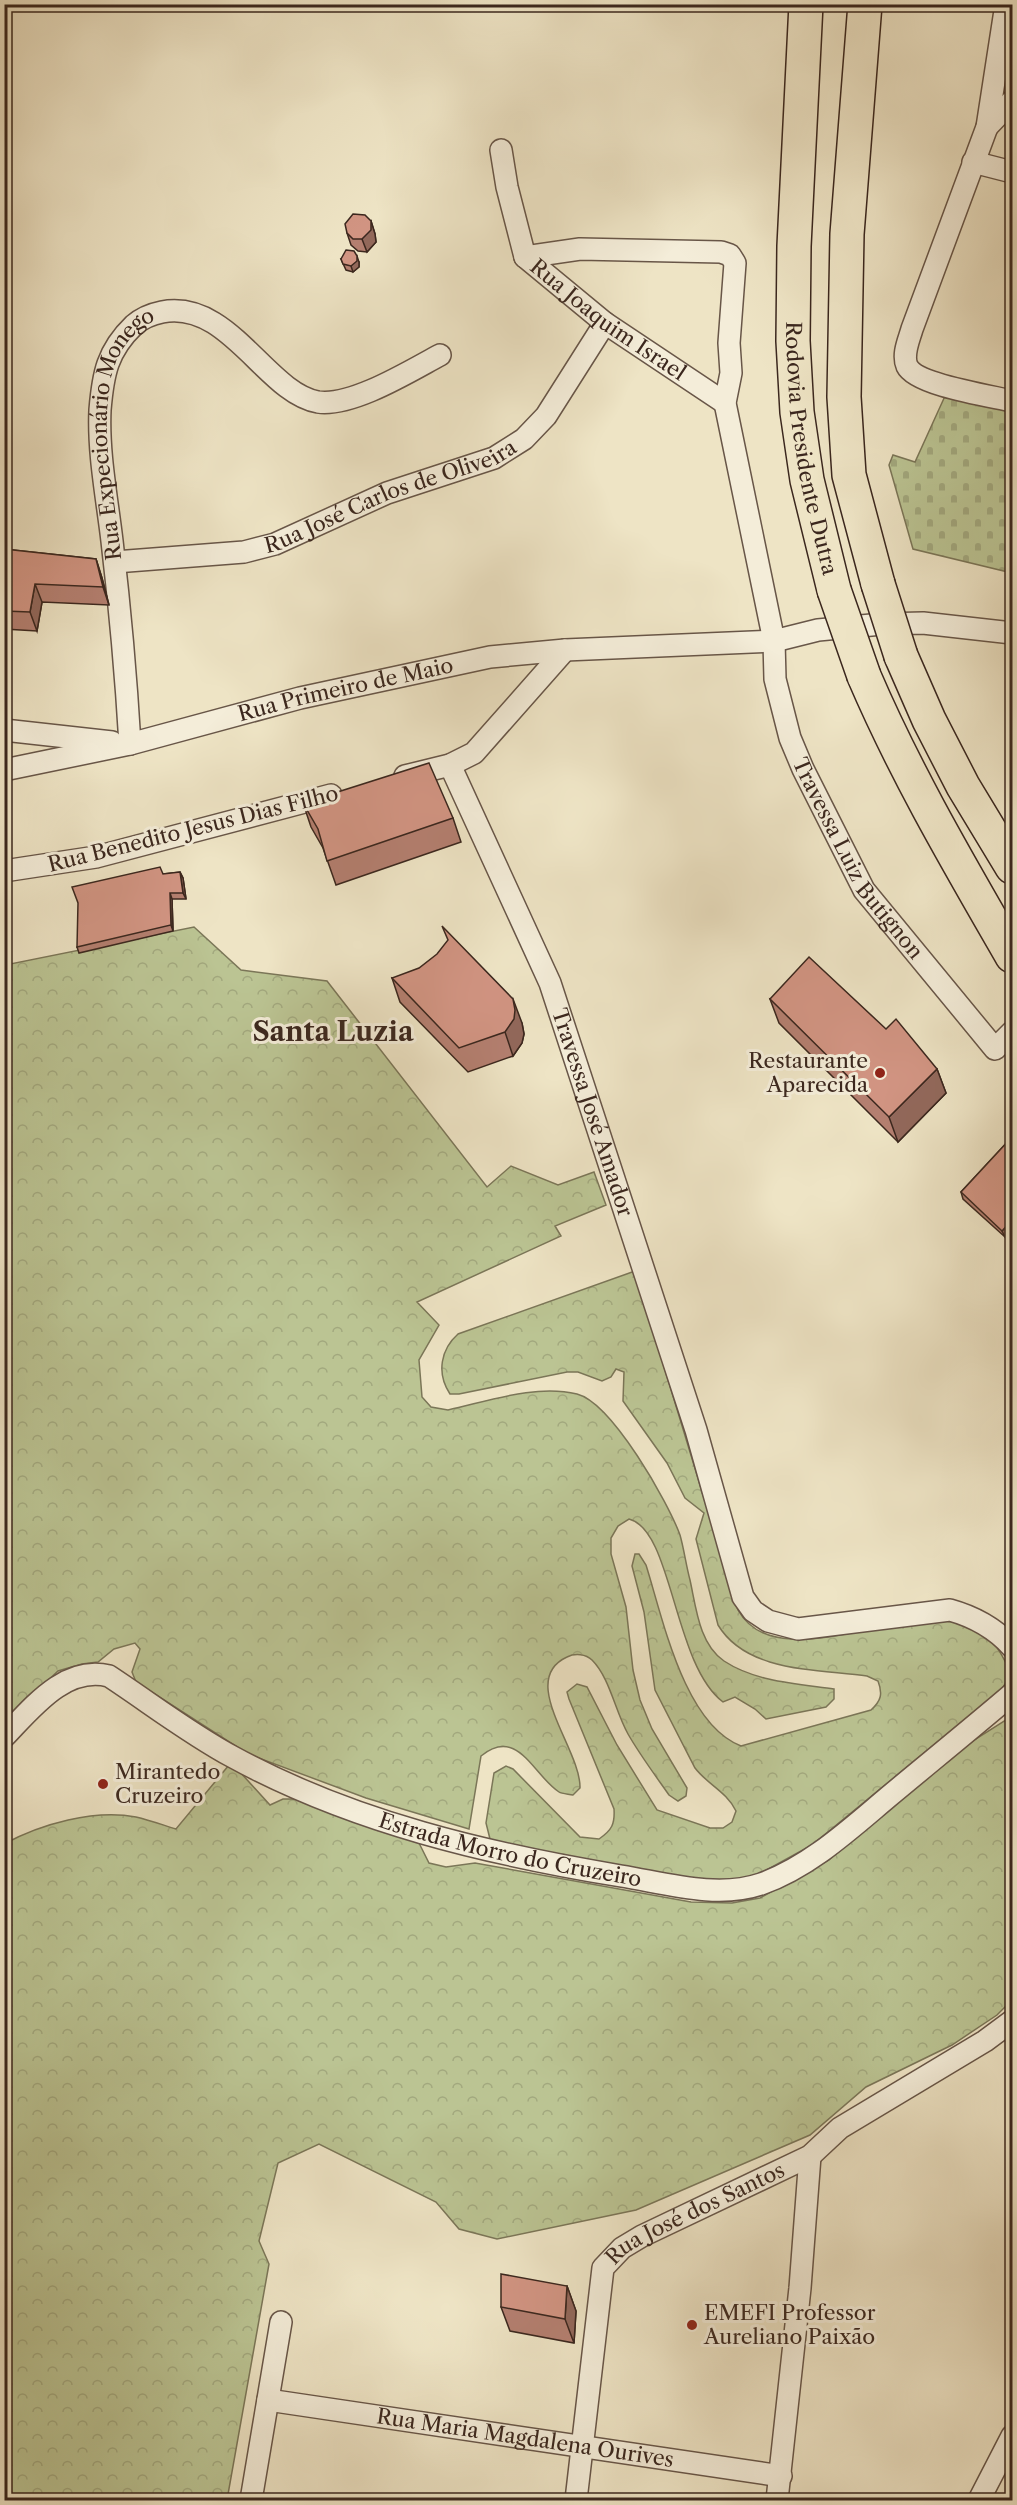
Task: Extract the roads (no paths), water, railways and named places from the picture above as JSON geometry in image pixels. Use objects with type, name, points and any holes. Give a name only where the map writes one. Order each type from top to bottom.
[{"type":"highway","name":"Rodovia Presidente Dutra","points":[[806,4],[795,222],[793,341],[797,412],[807,480],[834,590],[864,676],[895,747],[930,816],[1012,956]]},
{"type":"highway","name":"Rodovia Presidente Dutra","points":[[865,4],[848,234],[844,397],[849,475],[878,584],[901,656],[929,720],[963,786],[1012,867]]},
{"type":"street","points":[[1006,4],[987,127],[912,329],[905,355],[907,365],[914,374],[930,381],[1012,401]]},
{"type":"street","points":[[987,127],[1012,101]]},
{"type":"street","name":"Rua Joaquim Israel","points":[[501,150],[507,187],[525,257],[605,323],[725,403]]},
{"type":"street","points":[[973,162],[1012,172]]},
{"type":"street","points":[[525,257],[580,249],[721,252],[730,255],[735,263],[729,343],[731,373],[725,403],[774,641]]},
{"type":"street","name":"Rua Expecionário Monego","points":[[130,744],[124,639],[102,452],[100,413],[104,375],[109,355],[138,321],[169,311],[183,312],[203,319],[242,344],[289,387],[315,401],[327,403],[362,392],[440,356]]},
{"type":"street","name":"Rua José Carlos de Oliveira","points":[[115,562],[244,552],[275,544],[387,493],[494,458],[524,440],[546,416],[605,323]]},
{"type":"street","name":"Rua Primeiro de Maio","points":[[130,744],[311,696],[490,657],[565,650],[774,641],[818,630],[882,624],[923,623],[1012,633]]},
{"type":"street","name":"Travessa Luiz Butignon","points":[[774,641],[775,679],[790,738],[802,770],[864,890],[995,1049],[1012,1032]]},
{"type":"street","points":[[384,782],[450,765],[474,753],[565,650]]},
{"type":"street","points":[[4,730],[130,744]]},
{"type":"street","points":[[4,770],[130,744]]},
{"type":"street","name":"Travessa José Amador","points":[[450,765],[549,983],[696,1430],[743,1597],[753,1611],[768,1621],[798,1629],[950,1610],[969,1615],[985,1624],[1012,1647]]},
{"type":"street","name":"Rua Benedito Jesus Dias Filho","points":[[4,871],[96,857],[352,790]]},
{"type":"street","name":"Estrada Morro do Cruzeiro","points":[[4,1737],[60,1685],[83,1673],[95,1672],[110,1676],[231,1756],[274,1778],[434,1837],[470,1848],[562,1866],[698,1889],[733,1890],[760,1884],[813,1857],[1012,1694]]},
{"type":"street","name":"Rua José dos Santos","points":[[576,2500],[603,2268],[622,2248],[642,2236],[810,2156],[840,2128],[985,2041],[1012,2021]]},
{"type":"street","points":[[777,2500],[800,2288],[810,2156]]},
{"type":"street","points":[[251,2500],[281,2322]]},
{"type":"street","name":"Rua Maria Magdalena Ourives","points":[[268,2400],[781,2476]]},
{"type":"street","points":[[979,2500],[1012,2436]]},
{"type":"place","name":"Restaurante Aparecida","points":[[880,1073]]},
{"type":"place","name":"Mirantedo Cruzeiro","points":[[103,1784]]},
{"type":"place","name":"EMEFI Professor Aureliano Paixão","points":[[692,2325]]},
{"type":"district","name":"Santa Luzia","points":[[333,1032]]}]
